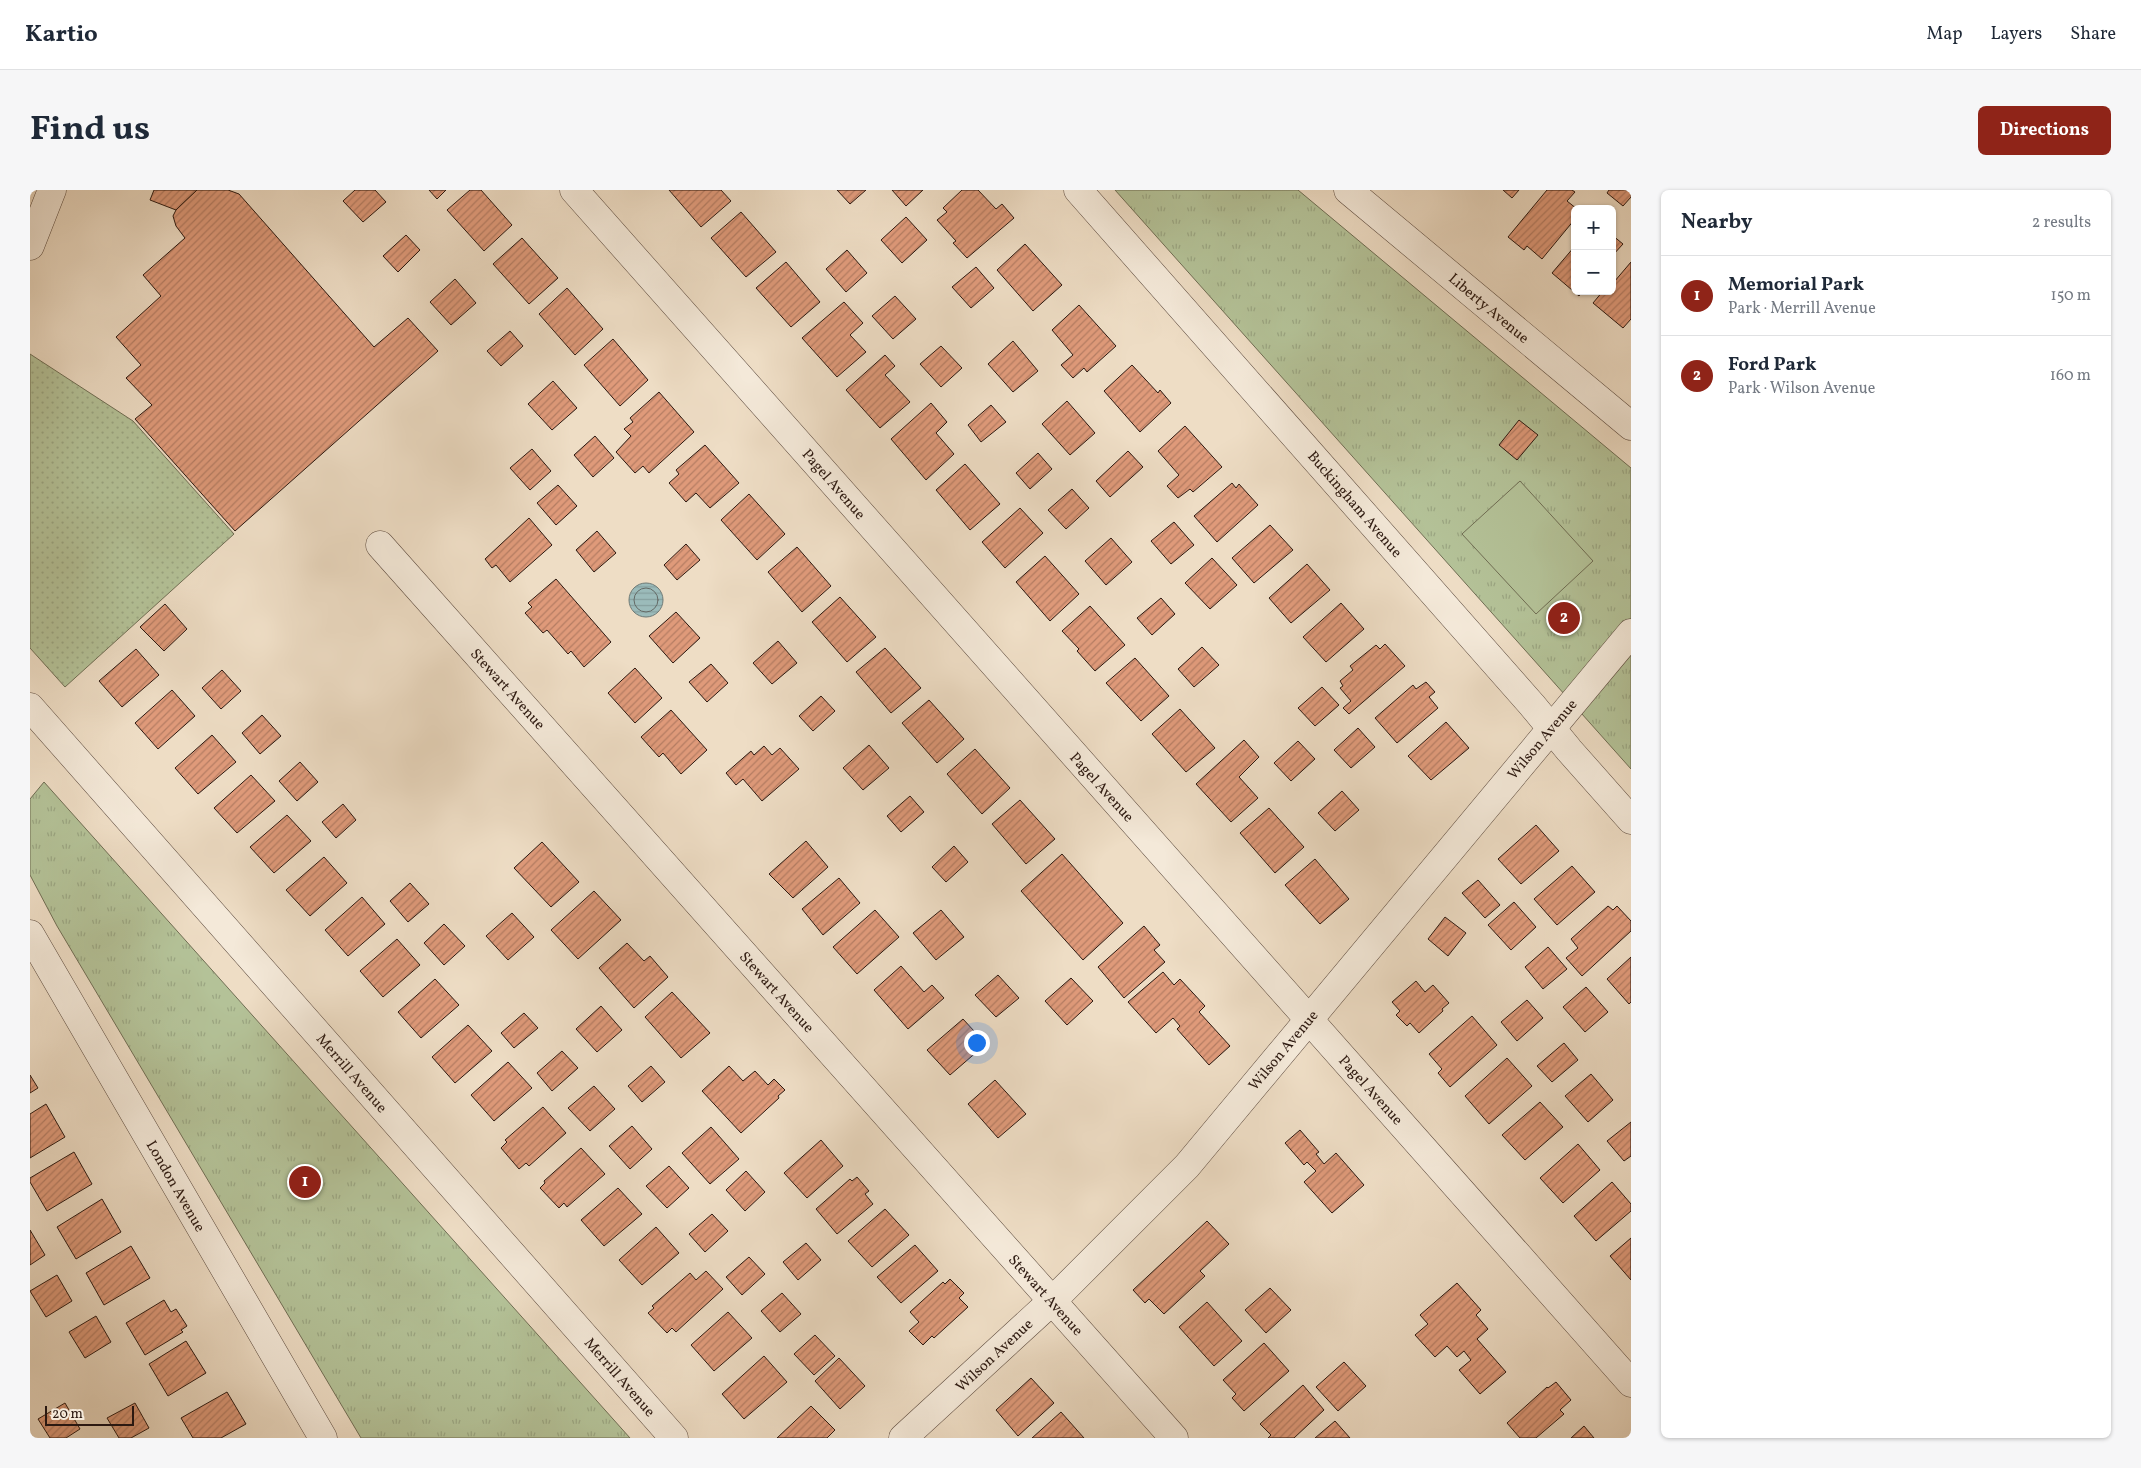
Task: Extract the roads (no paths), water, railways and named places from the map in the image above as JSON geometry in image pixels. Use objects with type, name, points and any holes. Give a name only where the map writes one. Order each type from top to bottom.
[{"type":"street","points":[[30,246],[52,190]]},
{"type":"street","name":"Pagel Avenue","points":[[574,190],[1631,1383]]},
{"type":"street","name":"Buckingham Avenue","points":[[1078,190],[1631,820]]},
{"type":"street","name":"Liberty Avenue","points":[[1348,190],[1631,426]]},
{"type":"street","name":"Stewart Avenue","points":[[380,545],[1174,1438]]},
{"type":"street","name":"Wilson Avenue","points":[[904,1438],[1052,1301],[1187,1166],[1631,633]]},
{"type":"street","name":"Merrill Avenue","points":[[32,716],[674,1438]]},
{"type":"street","name":"London Avenue","points":[[30,934],[323,1438]]},
{"type":"water","points":[[646,583],[658,588],[663,600],[658,612],[646,617],[634,612],[629,600],[634,588]]},
{"type":"place","name":"Ford Park","points":[[1564,618]]},
{"type":"place","name":"Memorial Park","points":[[305,1182]]}]
